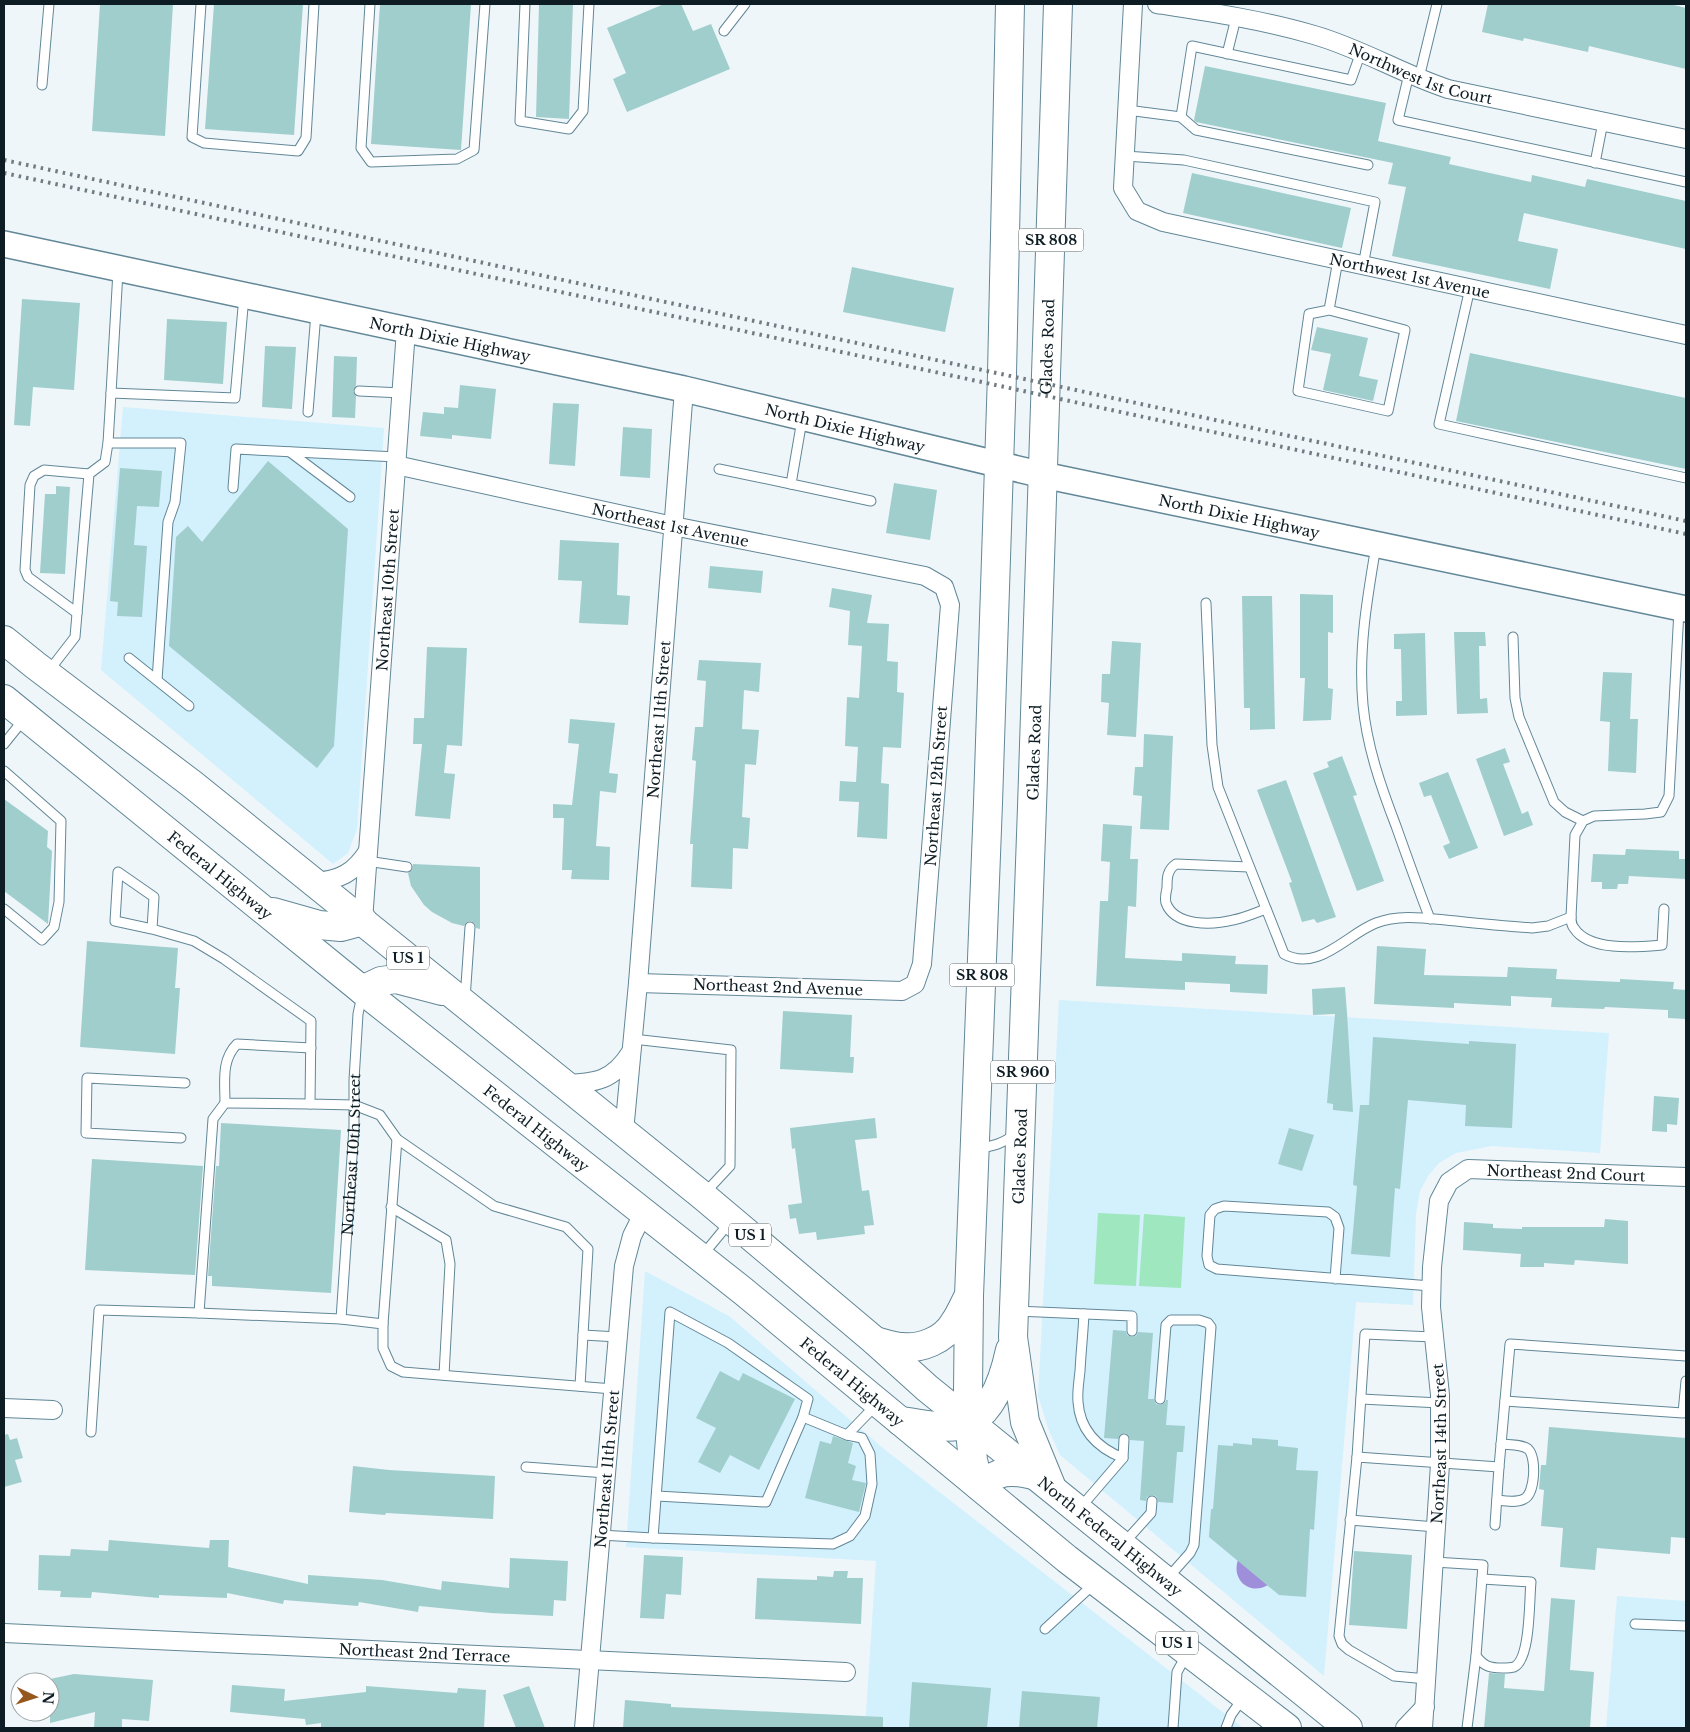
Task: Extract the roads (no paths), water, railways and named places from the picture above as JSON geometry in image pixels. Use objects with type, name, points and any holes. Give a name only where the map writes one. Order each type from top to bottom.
[{"type":"main road","name":"SR 808","points":[[978,1486],[969,1423],[969,1296],[1002,374],[1010,4]]},
{"type":"main road","name":"Glades Road","points":[[1054,1492],[1025,1422],[1013,1324],[1058,4]]},
{"type":"main road","name":"North Dixie Highway","points":[[4,244],[684,389],[1043,475],[1683,608]]},
{"type":"main road","name":"US 1","points":[[4,640],[192,784],[363,921],[732,1220],[875,1341]]},
{"type":"main road","name":"Federal Highway","points":[[4,699],[362,990],[701,1258],[1097,1582]]},
{"type":"main road","points":[[262,909],[319,926],[341,927],[363,921]]},
{"type":"main road","points":[[362,990],[381,981],[396,979],[458,999]]},
{"type":"main road","points":[[875,1341],[903,1348],[934,1341],[945,1335],[954,1325],[969,1296]]},
{"type":"main road","points":[[900,1421],[944,1427],[969,1423],[978,1416],[994,1395],[1005,1371],[1013,1324]]},
{"type":"main road","name":"North Federal Highway","points":[[875,1341],[926,1388],[1348,1728]]},
{"type":"main road","points":[[978,1486],[990,1477],[1004,1472],[1018,1471],[1033,1475]]},
{"type":"main road","name":"US 1","points":[[1097,1582],[1287,1728]]},
{"type":"street","points":[[1125,156],[1133,4]]},
{"type":"street","name":"Northwest 1st Court","points":[[1157,4],[1315,35],[1361,52],[1435,85],[1468,94],[1686,139]]},
{"type":"street","name":"Northwest 1st Avenue","points":[[1125,156],[1123,188],[1137,211],[1163,222],[1686,335]]},
{"type":"street","name":"Northeast 10th Street","points":[[363,921],[406,330]]},
{"type":"street","name":"Northeast 11th Street","points":[[624,1132],[638,983],[684,389]]},
{"type":"street","name":"Northeast 1st Avenue","points":[[397,461],[673,526],[925,576],[944,587]]},
{"type":"street","name":"Northeast 12th Street","points":[[915,984],[922,964],[950,605],[944,587]]},
{"type":"street","points":[[314,882],[327,881],[346,874],[360,864],[368,855]]},
{"type":"street","name":"Northeast 2nd Avenue","points":[[638,983],[902,991],[915,984]]},
{"type":"street","points":[[563,1084],[582,1083],[612,1075],[623,1065],[632,1045]]},
{"type":"street","name":"Northeast 2nd Court","points":[[1449,1182],[1468,1169],[1686,1177]]},
{"type":"street","name":"Northeast 14th Street","points":[[1423,1728],[1440,1464],[1440,1403],[1433,1337],[1431,1286],[1439,1201],[1449,1182]]},
{"type":"street","name":"Northeast 11th Street","points":[[584,1728],[624,1266],[632,1236],[644,1212]]},
{"type":"street","points":[[4,1408],[52,1410]]},
{"type":"street","name":"Northeast 2nd Terrace","points":[[4,1632],[846,1672]]},
{"type":"street","points":[[1405,1728],[1424,1707]]},
{"type":"lane","points":[[42,85],[49,4]]},
{"type":"lane","points":[[200,4],[192,137],[204,143],[298,151],[306,138],[314,4]]},
{"type":"lane","points":[[370,4],[361,148],[371,162],[457,159],[474,150],[485,4]]},
{"type":"lane","points":[[526,4],[520,121],[569,129],[583,110],[589,4]]},
{"type":"lane","points":[[724,31],[745,4]]},
{"type":"lane","points":[[1437,4],[1398,120],[1686,182]]},
{"type":"lane","points":[[1227,54],[1236,18]]},
{"type":"lane","points":[[1181,117],[1192,46],[1350,80],[1361,52]]},
{"type":"lane","points":[[1128,110],[1181,117],[1196,130],[1368,165]]},
{"type":"lane","points":[[1595,163],[1603,122]]},
{"type":"lane","points":[[1125,156],[1184,160],[1375,202],[1363,266]]},
{"type":"lane","points":[[1329,310],[1338,260]]},
{"type":"lane","points":[[77,612],[28,577],[25,570],[30,485],[34,476],[44,470],[89,474],[105,462],[108,442],[118,268]]},
{"type":"lane","points":[[1470,288],[1439,424],[1686,478]]},
{"type":"lane","points":[[111,393],[236,398],[244,295]]},
{"type":"lane","points":[[308,412],[316,310]]},
{"type":"lane","points":[[1329,310],[1405,330],[1388,411],[1298,392],[1309,314],[1329,310]]},
{"type":"lane","points":[[359,391],[402,393]]},
{"type":"lane","points":[[791,484],[803,417]]},
{"type":"lane","points":[[108,442],[181,443],[175,502],[168,522],[157,680]]},
{"type":"lane","points":[[233,488],[236,449],[290,451],[397,461]]},
{"type":"lane","points":[[290,451],[350,497]]},
{"type":"lane","points":[[719,469],[871,501]]},
{"type":"lane","points":[[46,674],[76,637],[89,474]]},
{"type":"lane","points":[[1377,544],[1362,643],[1363,706],[1367,733],[1380,784],[1430,919]]},
{"type":"lane","points":[[1206,603],[1212,745],[1216,780],[1284,954],[1293,959],[1319,957],[1377,923],[1412,918],[1532,928],[1548,926],[1571,917]]},
{"type":"lane","points":[[1664,909],[1662,945],[1626,948],[1604,946],[1583,937],[1573,928],[1571,917],[1576,835],[1583,821],[1594,816],[1661,812],[1669,796],[1683,608]]},
{"type":"lane","points":[[1513,637],[1515,698],[1519,717],[1554,802],[1564,812],[1583,821]]},
{"type":"lane","points":[[129,658],[189,706]]},
{"type":"lane","points":[[4,744],[26,717]]},
{"type":"lane","points":[[4,771],[62,821],[59,902],[54,927],[42,940],[4,909]]},
{"type":"lane","points":[[368,855],[407,867]]},
{"type":"lane","points":[[1249,867],[1176,864],[1170,868],[1168,875],[1166,902],[1171,912],[1181,918],[1195,922],[1214,923],[1233,920],[1266,909]]},
{"type":"lane","points":[[152,929],[154,897],[118,872],[115,921],[152,929],[194,942],[224,959],[311,1021],[310,1104]]},
{"type":"lane","points":[[458,999],[470,927]]},
{"type":"lane","name":"Northeast 10th Street","points":[[341,1320],[354,1127],[354,1080],[358,1014],[362,990]]},
{"type":"lane","points":[[199,1313],[213,1119],[225,1104],[224,1068],[229,1052],[237,1044],[311,1048]]},
{"type":"lane","points":[[632,1045],[731,1050],[730,1166],[702,1196]]},
{"type":"lane","points":[[181,1138],[86,1133],[87,1078],[185,1082]]},
{"type":"lane","points":[[225,1104],[354,1105],[380,1115],[397,1139],[494,1206],[566,1228],[588,1249],[580,1386]]},
{"type":"lane","points":[[975,1148],[1000,1144],[1020,1130]]},
{"type":"lane","points":[[397,1139],[383,1324],[383,1348],[391,1366],[403,1372],[613,1389]]},
{"type":"lane","points":[[1335,1279],[1339,1228],[1335,1216],[1328,1212],[1224,1206],[1215,1209],[1210,1216],[1207,1256],[1209,1265],[1217,1269],[1335,1279],[1431,1286]]},
{"type":"lane","points":[[391,1207],[446,1240],[450,1264],[444,1375]]},
{"type":"lane","points":[[701,1258],[732,1220]]},
{"type":"lane","points":[[91,1432],[99,1310],[199,1313],[383,1324]]},
{"type":"lane","points":[[653,1538],[656,1496],[670,1312],[728,1343],[808,1398],[802,1417],[766,1502],[656,1496]]},
{"type":"lane","points":[[1013,1324],[1084,1314],[1132,1316],[1132,1331]]},
{"type":"lane","points":[[1084,1314],[1078,1402],[1081,1417],[1087,1431],[1097,1444],[1123,1458]]},
{"type":"lane","points":[[1160,1400],[1166,1325],[1171,1320],[1199,1320],[1208,1323],[1211,1327],[1194,1545],[1190,1553],[1165,1581]]},
{"type":"lane","points":[[1426,1679],[1394,1676],[1349,1650],[1342,1644],[1339,1636],[1357,1458],[1365,1334],[1433,1337]]},
{"type":"lane","points":[[583,1335],[618,1337]]},
{"type":"lane","points":[[1495,1525],[1510,1344],[1686,1356]]},
{"type":"lane","points":[[1505,1401],[1683,1413],[1686,1381]]},
{"type":"lane","points":[[1361,1399],[1440,1403]]},
{"type":"lane","points":[[847,1435],[878,1403]]},
{"type":"lane","points":[[600,1535],[833,1544],[850,1536],[865,1516],[872,1484],[870,1454],[862,1438],[847,1435],[802,1417]]},
{"type":"lane","points":[[1078,1511],[1123,1458],[1124,1439]]},
{"type":"lane","points":[[1497,1500],[1518,1501],[1528,1496],[1531,1489],[1534,1464],[1526,1448],[1502,1444]]},
{"type":"lane","points":[[1357,1458],[1499,1467]]},
{"type":"lane","points":[[526,1467],[606,1472]]},
{"type":"lane","points":[[1122,1546],[1151,1513],[1152,1501]]},
{"type":"lane","points":[[1350,1520],[1436,1527]]},
{"type":"lane","points":[[1434,1562],[1483,1565],[1476,1656],[1466,1728]]},
{"type":"lane","points":[[1476,1656],[1484,1666],[1514,1667],[1524,1653],[1527,1641],[1530,1582],[1482,1579]]},
{"type":"lane","points":[[1045,1629],[1097,1582]]},
{"type":"lane","points":[[1635,1624],[1686,1626]]},
{"type":"lane","points":[[1173,1728],[1177,1672],[1188,1652]]},
{"type":"lane","points":[[1226,1728],[1231,1715],[1245,1696]]},
{"type":"railway","points":[[4,160],[1686,521]]},
{"type":"railway","points":[[4,173],[1686,534]]}]
